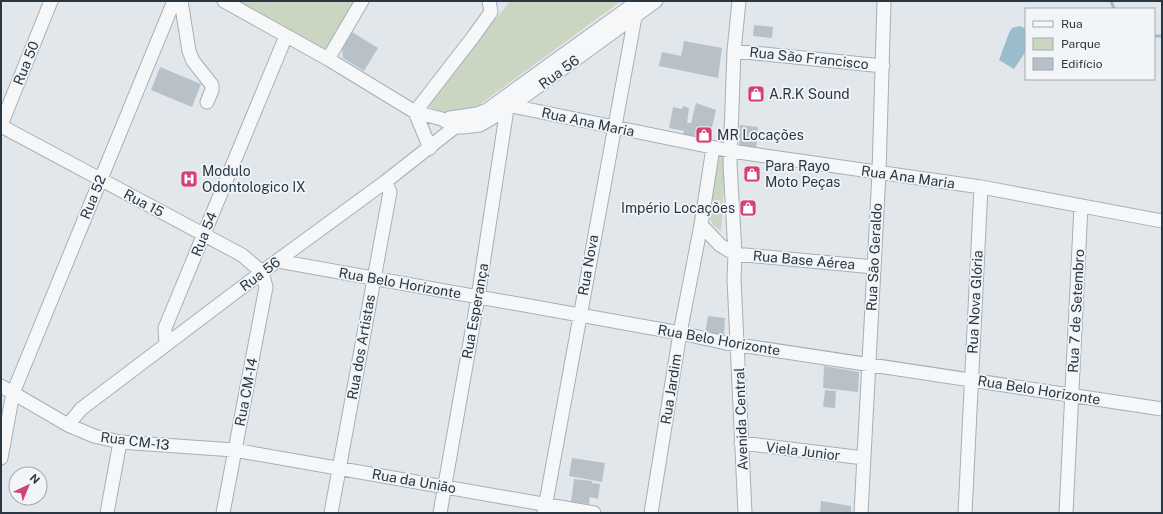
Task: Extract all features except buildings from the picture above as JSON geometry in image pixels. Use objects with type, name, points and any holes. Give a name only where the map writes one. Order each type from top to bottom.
[{"type":"street","name":"Rua 50","points":[[1,125],[51,1]]},
{"type":"street","name":"Rua 52","points":[[1,458],[13,393],[174,1]]},
{"type":"street","points":[[181,1],[189,51],[193,61],[212,85],[212,90],[207,102]]},
{"type":"street","points":[[224,1],[328,59],[415,112],[457,122]]},
{"type":"street","points":[[328,59],[362,1]]},
{"type":"street","points":[[415,112],[491,12],[489,1]]},
{"type":"street","name":"Rua 56","points":[[68,425],[81,409],[262,272],[386,182],[430,148],[457,122],[487,110],[638,1]]},
{"type":"street","name":"Rua 56","points":[[457,122],[463,128],[480,125],[510,107],[656,1]]},
{"type":"street","name":"Avenida Central","points":[[739,1],[734,50],[730,163],[745,513]]},
{"type":"street","name":"Rua São Geraldo","points":[[861,513],[879,173],[884,1]]},
{"type":"street","name":"Rua Nova","points":[[544,509],[635,17]]},
{"type":"street","name":"Rua 54","points":[[166,345],[165,328],[286,36]]},
{"type":"street","name":"Rua São Francisco","points":[[734,50],[883,66]]},
{"type":"street","name":"Rua Ana Maria","points":[[510,107],[713,148],[981,187],[1162,221]]},
{"type":"street","name":"Rua Esperança","points":[[440,513],[510,107]]},
{"type":"street","points":[[415,112],[430,148]]},
{"type":"street","name":"Rua 15","points":[[1,125],[100,180],[242,255],[262,272]]},
{"type":"street","name":"Rua Jardim","points":[[651,513],[680,333],[701,225],[713,148]]},
{"type":"street","name":"Rua dos Artistas","points":[[331,513],[390,192],[386,182]]},
{"type":"street","name":"Rua Nova Glória","points":[[965,513],[981,187]]},
{"type":"street","name":"Rua 7 de Setembro","points":[[1066,513],[1081,206]]},
{"type":"street","points":[[701,225],[720,244],[735,254]]},
{"type":"street","name":"Rua Base Aérea","points":[[735,254],[874,267]]},
{"type":"street","name":"Rua Belo Horizonte","points":[[278,261],[680,333],[738,345],[1162,409]]},
{"type":"street","name":"Rua CM-14","points":[[223,513],[266,287],[262,272]]},
{"type":"street","name":"Rua CM-13","points":[[1,386],[68,425],[94,436],[120,442],[234,450]]},
{"type":"street","points":[[108,513],[120,442]]},
{"type":"street","name":"Viela Junior","points":[[742,443],[864,458]]},
{"type":"street","name":"Rua da União","points":[[234,450],[444,486],[544,509],[594,513]]},
{"type":"green space","points":[[230,1],[356,1],[325,55]]},
{"type":"green space","points":[[510,1],[621,1],[479,105],[461,111],[443,112],[427,106]]},
{"type":"green space","points":[[718,156],[726,158],[721,231],[713,225],[707,211]]},
{"type":"water","points":[[1020,26],[1025,28],[1025,52],[1014,69],[999,60],[1012,28]]},
{"type":"waterway","points":[[1111,1],[1114,8]]},
{"type":"waterway","points":[[1155,36],[1162,36]]},
{"type":"place","name":"A.R.K Sound","points":[[756,94]]},
{"type":"place","name":"MR Locações","points":[[704,135]]},
{"type":"place","name":"Para Rayo Moto Peças","points":[[752,174]]},
{"type":"place","name":"Modulo Odontologico IX","points":[[189,179]]},
{"type":"place","name":"Império Locações","points":[[748,208]]}]
